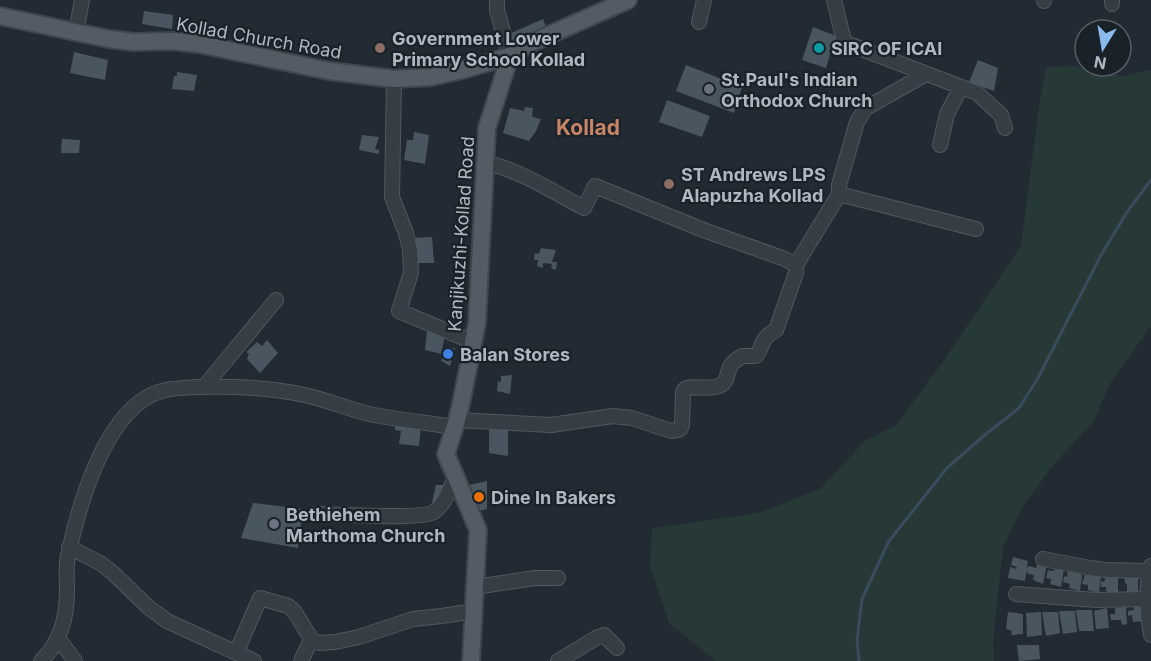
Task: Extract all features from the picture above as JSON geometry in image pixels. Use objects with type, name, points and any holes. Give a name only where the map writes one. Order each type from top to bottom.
[{"type":"main road","name":"Kollad Church Road","points":[[0,16],[134,42],[173,41],[199,44],[328,71],[394,79],[432,77],[510,56],[531,43],[628,0]]},
{"type":"main road","name":"Kanjikuzhi-Kollad Road","points":[[471,661],[478,530],[446,454],[456,423],[477,323],[487,128],[510,56]]},
{"type":"street","points":[[76,32],[82,0]]},
{"type":"street","points":[[497,0],[497,10],[510,56]]},
{"type":"street","points":[[699,22],[704,0]]},
{"type":"street","points":[[834,0],[846,43],[976,93],[1001,116],[1005,128]]},
{"type":"street","points":[[40,661],[51,651],[63,624],[69,547],[90,477],[105,445],[134,407],[152,394],[175,388],[237,387],[303,395],[373,415],[456,423],[551,425],[613,416],[638,419],[665,430],[678,430],[682,425],[684,390],[713,388],[724,383],[731,364],[742,356],[756,356],[768,334],[776,330],[796,273],[796,265],[839,194],[839,184],[857,122],[866,108],[926,74]]},
{"type":"street","points":[[394,79],[392,197],[406,233],[410,250],[411,273],[399,311],[474,342]]},
{"type":"street","points":[[940,145],[947,114],[961,87]]},
{"type":"street","points":[[485,163],[509,170],[584,208],[595,186],[796,265]]},
{"type":"street","points":[[839,194],[976,229]]},
{"type":"street","points":[[204,387],[276,300]]},
{"type":"street","points":[[316,514],[426,515],[433,512],[445,500],[456,476]]},
{"type":"street","points":[[69,547],[100,563],[148,607],[167,621],[254,661]]},
{"type":"street","points":[[1043,559],[1090,568],[1150,569],[1146,600],[1151,635]]},
{"type":"street","points":[[475,587],[535,578],[558,578]]},
{"type":"street","points":[[1016,594],[1096,600],[1146,600]]},
{"type":"street","points":[[236,653],[260,598],[288,606],[294,611],[312,640],[319,643],[358,637],[413,619],[474,611]]},
{"type":"street","points":[[558,661],[604,635],[617,648]]},
{"type":"street","points":[[58,638],[75,661]]},
{"type":"street","points":[[302,661],[312,640]]},
{"type":"shaded area","points":[[1073,66],[1073,78],[1133,78],[1133,74],[1151,70],[1151,326],[1109,385],[1094,421],[1054,464],[1023,506],[1003,547],[993,642],[994,661],[716,661],[669,623],[650,566],[652,528],[759,513],[820,489],[865,441],[896,425],[942,363],[1021,246],[1046,67]]},
{"type":"building","points":[[144,11],[173,15],[172,29],[142,24]]},
{"type":"building","points":[[543,19],[547,30],[513,45],[509,34]]},
{"type":"building","name":"SIRC OF ICAI","points":[[813,27],[836,36],[826,68],[802,60]]},
{"type":"building","points":[[74,52],[108,60],[105,80],[70,73]]},
{"type":"building","points":[[978,60],[998,68],[994,91],[969,82]]},
{"type":"building","name":"St.Paul's Indian Orthodox Church","points":[[686,65],[742,87],[734,113],[676,91]]},
{"type":"building","points":[[177,72],[197,75],[194,91],[172,89]]},
{"type":"building","name":"St.Paul's Indian Orthodox Church","points":[[667,100],[710,116],[702,137],[659,122]]},
{"type":"building","points":[[525,107],[533,108],[532,117],[541,119],[529,141],[503,133],[510,108],[524,111]]},
{"type":"building","points":[[414,132],[429,135],[425,164],[404,160],[407,140],[413,140]]},
{"type":"building","points":[[362,135],[379,137],[375,149],[379,150],[379,154],[359,150]]},
{"type":"building","points":[[62,139],[80,140],[79,153],[61,153]]},
{"type":"building","points":[[432,237],[434,263],[413,263],[411,238]]},
{"type":"building","points":[[541,248],[556,250],[552,262],[557,262],[556,270],[551,268],[552,264],[543,263],[543,268],[537,266],[538,260],[534,260],[535,253],[539,254]]},
{"type":"building","points":[[427,330],[445,335],[441,354],[425,350]]},
{"type":"building","points":[[267,340],[278,353],[260,373],[247,359],[249,354],[246,352],[257,342],[262,346]]},
{"type":"building","name":"Balan Stores","points":[[446,347],[455,348],[450,366],[441,361]]},
{"type":"building","points":[[512,375],[510,394],[497,391],[501,376]]},
{"type":"building","points":[[396,421],[421,426],[419,446],[399,444],[401,431],[395,430]]},
{"type":"building","points":[[489,426],[508,427],[508,456],[489,453]]},
{"type":"building","name":"Dine In Bakers","points":[[487,481],[487,509],[475,512],[469,485]]},
{"type":"building","points":[[436,485],[444,485],[438,502],[432,502]]},
{"type":"building","name":"Bethiehem Marthoma Church","points":[[253,503],[303,509],[298,548],[241,538]]},
{"type":"building","points":[[1013,557],[1028,561],[1025,581],[1008,578],[1010,567],[1016,569],[1017,567],[1011,565]]},
{"type":"building","points":[[1038,563],[1047,564],[1043,584],[1033,580],[1034,575],[1028,574],[1026,569],[1029,566],[1036,568]]},
{"type":"building","points":[[1056,567],[1064,569],[1061,587],[1050,584],[1051,579],[1046,578],[1048,570],[1054,571]]},
{"type":"building","points":[[1068,570],[1082,575],[1080,591],[1069,588],[1070,584],[1063,582]]},
{"type":"building","points":[[1124,573],[1138,577],[1138,592],[1127,592]]},
{"type":"building","points":[[1085,574],[1101,576],[1099,593],[1088,590],[1088,585],[1082,584]]},
{"type":"building","points":[[1106,575],[1118,576],[1117,594],[1111,594],[1106,591],[1106,587],[1101,587],[1101,581],[1104,582]]},
{"type":"building","points":[[1144,604],[1147,621],[1133,622],[1132,615],[1128,616],[1128,611],[1134,610],[1133,605]]},
{"type":"building","points":[[1126,607],[1127,624],[1122,625],[1121,620],[1111,620],[1110,614],[1115,614],[1115,608]]},
{"type":"building","points":[[1107,608],[1109,628],[1096,629],[1094,611]]},
{"type":"building","points":[[1076,610],[1092,610],[1094,631],[1079,631]]},
{"type":"building","points":[[1059,611],[1075,611],[1077,632],[1063,634]]},
{"type":"building","points":[[1008,612],[1023,614],[1023,634],[1011,635],[1012,631],[1006,629]]},
{"type":"building","points":[[1041,612],[1042,635],[1027,637],[1026,613]]},
{"type":"building","points":[[1042,612],[1058,612],[1060,633],[1046,636]]},
{"type":"building","points":[[1017,645],[1039,645],[1040,659],[1019,661]]},
{"type":"waterway","points":[[859,661],[857,640],[862,599],[889,541],[947,468],[1019,408],[1038,378],[1100,257],[1127,212],[1151,180]]},
{"type":"place","name":"Government Lower Primary School Kollad","points":[[380,48]]},
{"type":"place","name":"SIRC OF ICAI","points":[[819,48]]},
{"type":"place","name":"St.Paul's Indian Orthodox Church","points":[[709,89]]},
{"type":"place","name":"ST Andrews LPS Alapuzha Kollad","points":[[669,184]]},
{"type":"place","name":"Balan Stores","points":[[448,354]]},
{"type":"place","name":"Dine In Bakers","points":[[479,497]]},
{"type":"place","name":"Bethiehem Marthoma Church","points":[[274,524]]},
{"type":"district","name":"Kollad","points":[[588,127]]}]
